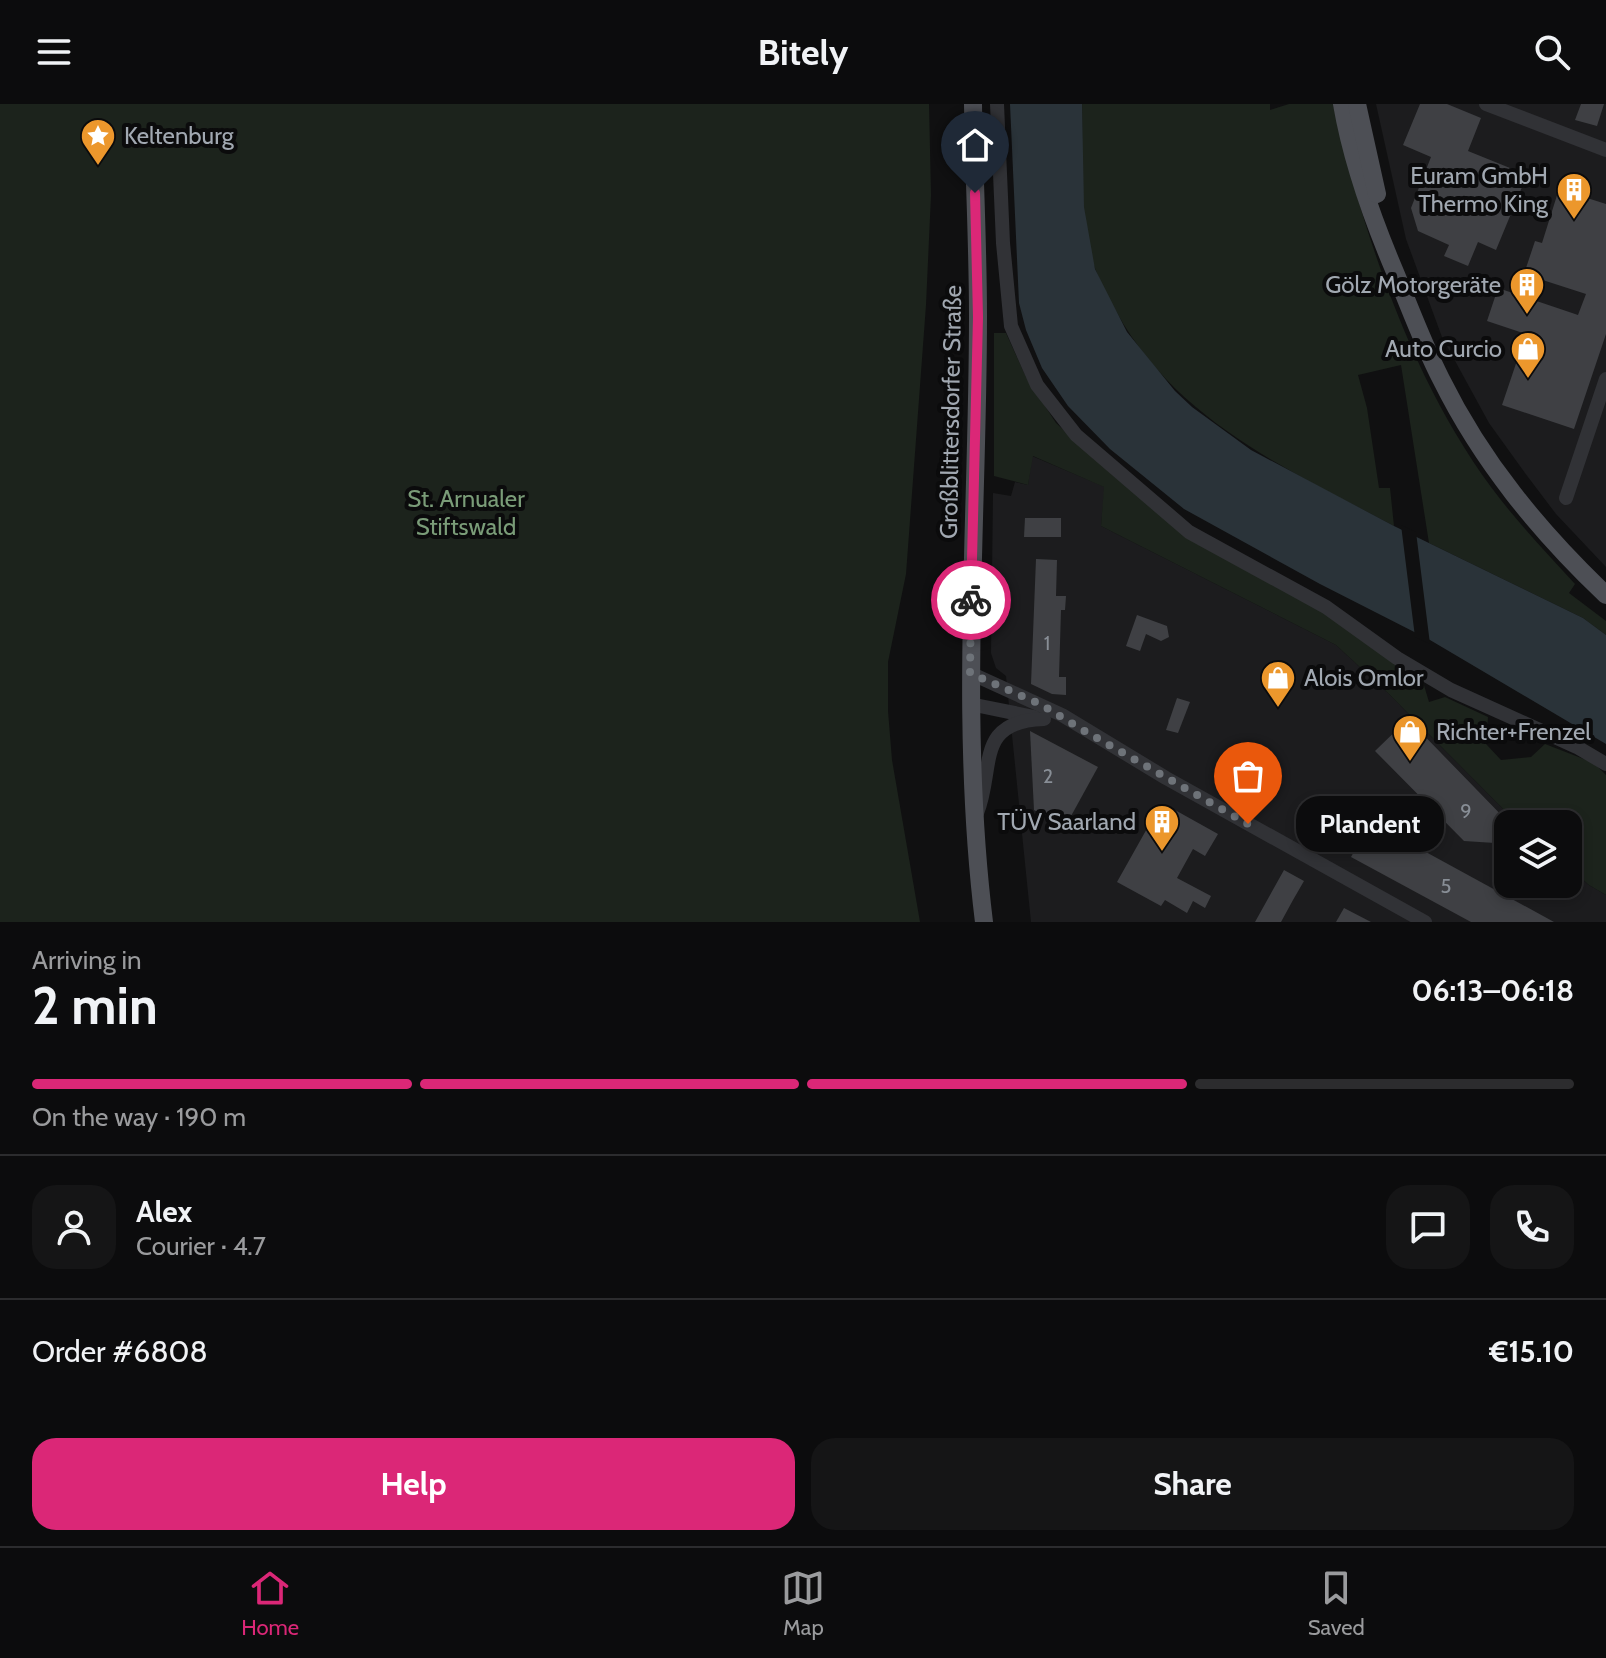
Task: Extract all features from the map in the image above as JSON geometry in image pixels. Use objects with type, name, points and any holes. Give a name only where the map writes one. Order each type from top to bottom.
[{"type":"main road","name":"Großblittersdorfer Straße","points":[[973,104],[978,317],[970,704],[984,922]]},
{"type":"main road","points":[[1342,104],[1374,223],[1442,382],[1501,480],[1549,539],[1606,595]]},
{"type":"main road","points":[[1357,104],[1396,274]]},
{"type":"street","points":[[997,104],[1006,296],[1015,338],[1049,403],[1076,435],[1189,532],[1326,607],[1397,658],[1451,690],[1577,747],[1606,764]]},
{"type":"street","points":[[1486,104],[1606,150]]},
{"type":"street","points":[[1566,498],[1606,379]]},
{"type":"street","points":[[970,673],[1040,704],[1425,922]]},
{"type":"street","points":[[970,704],[1081,729]]},
{"type":"street","points":[[976,816],[983,799],[989,751],[995,739],[1024,721],[1044,719]]},
{"type":"shaded area","points":[[1010,104],[1082,104],[1084,207],[1095,269],[1127,332],[1175,391],[1251,450],[1394,526],[1583,618],[1606,635],[1606,744],[1430,640],[1184,509],[1110,449],[1068,406],[1042,368],[1026,330],[1019,303]]},
{"type":"shaded area","points":[[1376,104],[1606,104],[1606,567],[1556,514],[1489,423],[1442,337],[1406,239]]},
{"type":"shaded area","points":[[1032,456],[1105,487],[1101,526],[1336,645],[1504,810],[1494,810],[1494,898],[1582,898],[1582,879],[1606,895],[1606,922],[1031,922],[1006,676],[996,668],[991,653],[993,493],[1011,496],[1015,482],[1028,485]]},
{"type":"green space","name":"St. Arnualer Stiftswald","points":[[0,104],[929,104],[931,195],[926,305],[906,574],[888,662],[892,760],[920,922],[0,922]]},
{"type":"green space","points":[[1082,104],[1270,104],[1270,110],[1289,104],[1333,104],[1375,254],[1393,303],[1436,399],[1491,487],[1575,584],[1569,593],[1606,621],[1606,635],[1583,618],[1429,543],[1401,365],[1358,375],[1367,408],[1379,488],[1390,488],[1394,526],[1238,439],[1170,383],[1141,350],[1116,311],[1093,262],[1083,199]]},
{"type":"green space","points":[[994,333],[1006,333],[1026,377],[1056,423],[1116,478],[1298,595],[1423,682],[1429,702],[1445,697],[1488,717],[1486,744],[1501,760],[1531,757],[1545,744],[1594,763],[1606,775],[1606,895],[1582,879],[1582,810],[1504,810],[1336,645],[1101,526],[1104,487],[1033,456],[1028,485],[994,476]]},
{"type":"pier","points":[[1401,525],[1416,532],[1430,644],[1415,637]]},
{"type":"building","points":[[1420,104],[1447,104],[1481,118],[1468,151],[1527,175],[1496,250],[1478,242],[1468,266],[1444,256],[1449,245],[1418,231],[1411,208],[1431,157],[1403,145]]},
{"type":"building","points":[[1581,104],[1604,104],[1597,126],[1575,120]]},
{"type":"building","points":[[1559,189],[1606,204],[1606,334],[1574,429],[1502,405],[1526,334],[1487,321],[1498,288],[1578,315],[1586,294],[1524,274],[1535,241],[1542,243]]},
{"type":"building","points":[[1025,518],[1061,518],[1061,537],[1024,537]]},
{"type":"building","points":[[1036,559],[1057,560],[1056,596],[1066,596],[1065,610],[1061,610],[1059,677],[1066,677],[1066,695],[1052,694],[1031,684]]},
{"type":"building","points":[[1137,615],[1167,626],[1169,637],[1161,641],[1146,634],[1140,651],[1126,646]]},
{"type":"building","points":[[1177,698],[1190,702],[1178,733],[1166,730]]},
{"type":"building","points":[[1408,719],[1496,810],[1494,843],[1464,841],[1375,751]]},
{"type":"building","points":[[1030,731],[1098,767],[1065,827],[1034,810]]},
{"type":"building","name":"TÜV Saarland","points":[[1166,805],[1218,834],[1205,856],[1193,849],[1177,878],[1211,896],[1205,908],[1193,901],[1187,913],[1165,900],[1161,906],[1117,882],[1149,825],[1154,827]]},
{"type":"building","points":[[1371,822],[1494,889],[1494,898],[1510,898],[1554,922],[1471,922],[1351,857]]},
{"type":"building","points":[[1284,870],[1304,881],[1281,922],[1255,922]]},
{"type":"building","points":[[1344,908],[1371,922],[1336,922]]},
{"type":"way so far","points":[[971,600],[970,673],[1062,715],[1081,729],[1248,824]]},
{"type":"place","name":"Keltenburg","points":[[98,167]]},
{"type":"place","name":"Euram GmbH Thermo King","points":[[1574,221]]},
{"type":"place","name":"Gölz Motorgeräte","points":[[1527,316]]},
{"type":"place","name":"Auto Curcio","points":[[1528,380]]},
{"type":"place","name":"Alois Omlor","points":[[1278,709]]},
{"type":"place","name":"Richter+Frenzel","points":[[1410,763]]},
{"type":"place","name":"Plandent","points":[[1248,824]]},
{"type":"place","name":"TÜV Saarland","points":[[1162,853]]},
{"type":"route","points":[[971,600],[978,317],[975,193]]}]
